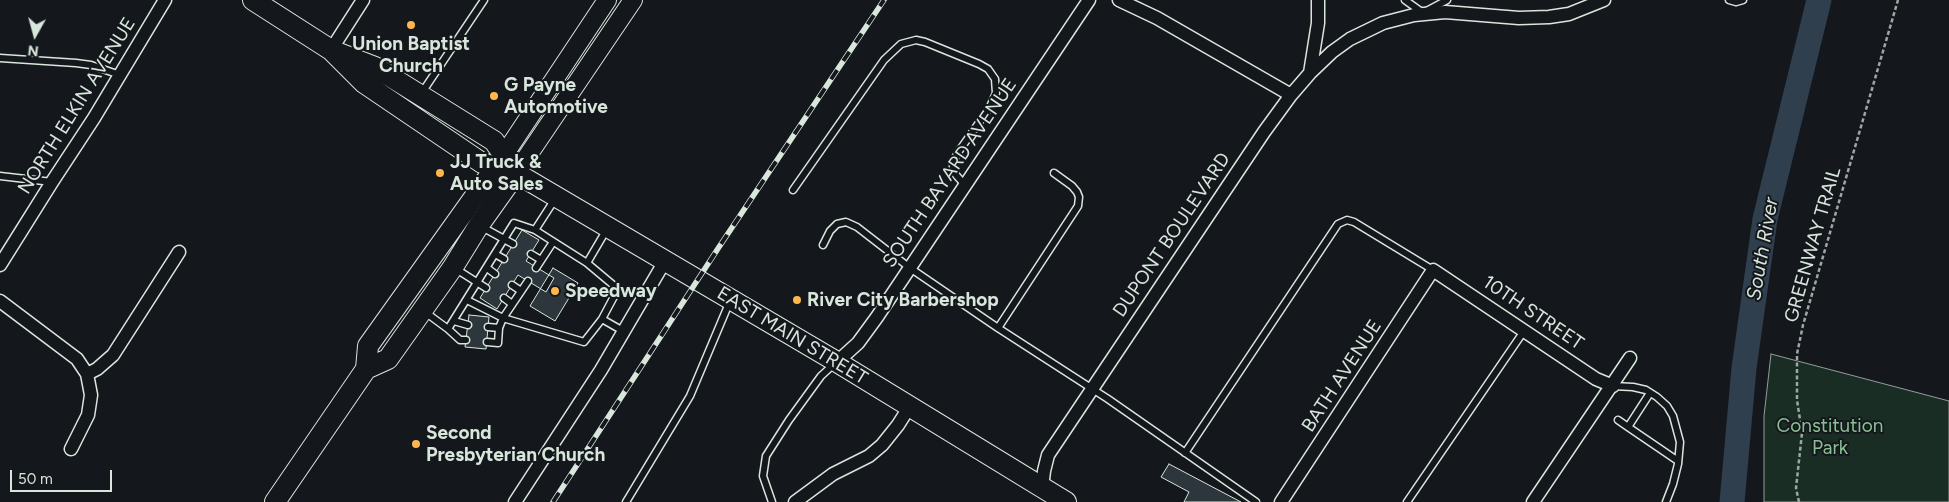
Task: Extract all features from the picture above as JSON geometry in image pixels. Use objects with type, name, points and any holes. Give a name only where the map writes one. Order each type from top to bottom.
[{"type":"main road","name":"EAST MAIN STREET","points":[[253,0],[331,50],[375,67],[494,141],[500,160],[516,173],[910,406],[1045,497],[1066,502]]},
{"type":"main road","points":[[366,370],[368,346],[500,160],[607,0]]},
{"type":"main road","points":[[275,502],[366,370],[388,358],[633,0]]},
{"type":"main road","name":"EAST MAIN STREET","points":[[331,50],[364,83],[482,162],[500,160]]},
{"type":"street","name":"NORTH ELKIN AVENUE","points":[[0,265],[5,249],[68,160],[165,0]]},
{"type":"street","points":[[331,50],[362,0]]},
{"type":"street","name":"SOUTH BAYARD AVENUE","points":[[837,362],[858,343],[1089,0]]},
{"type":"street","points":[[1118,0],[1157,18],[1291,95]]},
{"type":"street","points":[[1310,73],[1318,23],[1318,0]]},
{"type":"street","name":"DUPONT BOULEVARD","points":[[1045,497],[1044,471],[1048,455],[1264,132],[1291,95],[1332,52],[1350,39],[1383,23],[1423,13],[1445,12],[1519,18],[1549,17],[1569,14],[1604,0]]},
{"type":"street","points":[[87,374],[97,369],[113,355],[179,252]]},
{"type":"street","points":[[515,502],[601,370],[665,261]]},
{"type":"street","name":"10TH STREET","points":[[1433,270],[1596,379],[1613,386]]},
{"type":"street","name":"BATH AVENUE","points":[[1281,502],[1433,270]]},
{"type":"street","points":[[0,301],[77,359],[87,374],[91,401],[88,415],[71,449]]},
{"type":"street","points":[[1533,502],[1613,386],[1630,358]]},
{"type":"street","points":[[796,502],[833,474],[869,456],[882,445],[910,406]]},
{"type":"lane","points":[[420,95],[484,0]]},
{"type":"lane","points":[[1405,0],[1423,13],[1448,0]]},
{"type":"lane","points":[[1729,0],[1736,2],[1743,0]]},
{"type":"lane","points":[[793,190],[884,60],[901,44],[916,40],[979,64],[988,69],[994,79],[996,93],[990,107],[953,162],[953,169],[956,175],[965,185]]},
{"type":"lane","points":[[0,58],[91,65],[120,75]]},
{"type":"lane","points":[[998,328],[1078,206],[1078,192],[1054,173]]},
{"type":"lane","points":[[0,176],[52,182]]},
{"type":"lane","points":[[535,230],[556,197]]},
{"type":"lane","points":[[1185,454],[1338,224],[1347,220],[1354,222],[1433,270]]},
{"type":"lane","points":[[448,330],[514,223],[535,230],[587,263],[618,289],[602,319],[584,342],[503,318],[467,300]]},
{"type":"lane","points":[[823,245],[834,227],[842,223],[851,224],[910,268],[998,328],[1108,398],[1185,454],[1256,502]]},
{"type":"lane","points":[[479,225],[513,244]]},
{"type":"lane","points":[[587,263],[608,228]]},
{"type":"lane","points":[[536,268],[553,242]]},
{"type":"lane","points":[[495,254],[504,259]]},
{"type":"lane","points":[[531,254],[542,260]]},
{"type":"lane","points":[[452,267],[486,288]]},
{"type":"lane","points":[[486,268],[495,274]]},
{"type":"lane","points":[[486,342],[498,343],[499,328],[503,318],[528,281]]},
{"type":"lane","points":[[512,285],[521,291]]},
{"type":"lane","points":[[504,298],[512,304]]},
{"type":"lane","points":[[626,502],[690,396],[731,299]]},
{"type":"lane","points":[[422,310],[460,340],[466,340]]},
{"type":"lane","points":[[602,319],[624,332]]},
{"type":"lane","points":[[454,321],[468,325]]},
{"type":"lane","points":[[488,328],[499,328]]},
{"type":"lane","points":[[1407,502],[1524,331]]},
{"type":"lane","points":[[772,502],[763,476],[766,456],[821,376],[837,362]]},
{"type":"lane","points":[[1613,386],[1633,387],[1650,393],[1667,406],[1673,416],[1680,442],[1673,484],[1666,502]]},
{"type":"lane","points":[[1628,427],[1650,393]]},
{"type":"lane","points":[[1618,420],[1678,461]]},
{"type":"path","name":"GREENWAY TRAIL","points":[[1799,502],[1796,488],[1802,433],[1797,400],[1797,354],[1806,315],[1898,0]]},
{"type":"green space","name":"Constitution Park","points":[[1771,354],[1949,401],[1949,502],[1764,502],[1764,416]]},
{"type":"building","points":[[522,230],[539,240],[526,261],[554,278],[546,292],[518,275],[497,309],[480,298]]},
{"type":"building","points":[[553,268],[578,283],[555,321],[530,306]]},
{"type":"building","points":[[469,315],[489,317],[486,349],[465,347]]},
{"type":"building","points":[[1169,464],[1241,502],[1184,502],[1189,492],[1161,477]]},
{"type":"waterway","name":"South River","points":[[1732,502],[1744,368],[1765,219],[1819,0]]},
{"type":"railway","points":[[553,502],[719,247],[884,0]]},
{"type":"place","name":"Union Baptist Church","points":[[411,25]]},
{"type":"place","name":"G Payne Automotive","points":[[494,96]]},
{"type":"place","name":"JJ Truck & Auto Sales","points":[[440,173]]},
{"type":"place","name":"Speedway","points":[[555,291]]},
{"type":"place","name":"River City Barbershop","points":[[797,300]]},
{"type":"place","name":"Second Presbyterian Church","points":[[416,444]]}]
